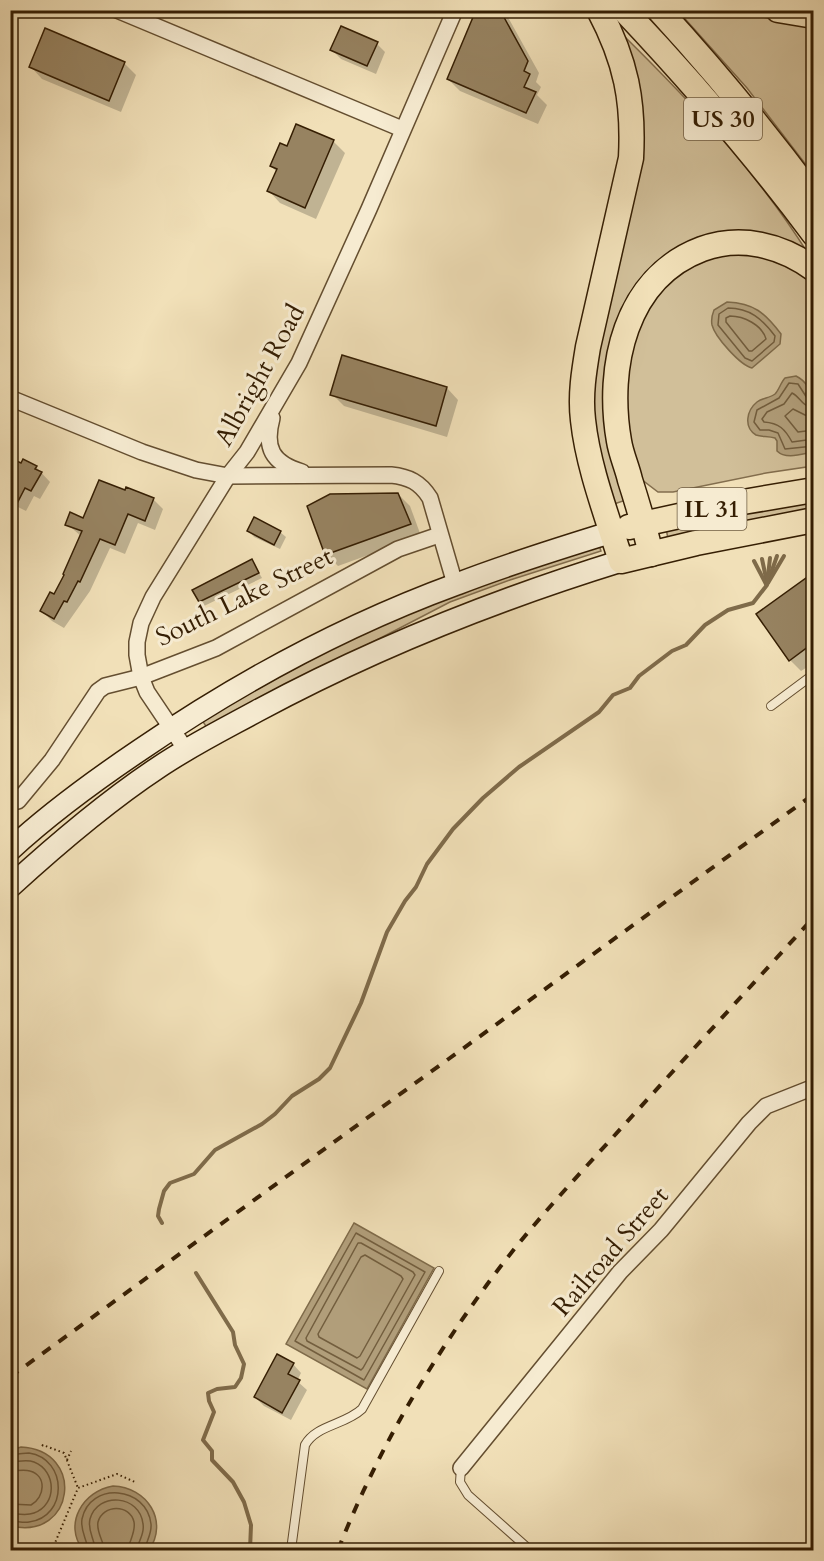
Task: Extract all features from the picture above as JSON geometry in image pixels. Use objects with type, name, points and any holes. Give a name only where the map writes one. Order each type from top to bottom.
[{"type":"main road","points":[[599,10],[628,82],[632,115],[631,158],[583,378],[583,419],[586,442],[621,561]]},
{"type":"main road","name":"US 30","points":[[624,10],[712,106],[776,184],[813,234]]},
{"type":"main road","name":"US 30","points":[[659,10],[700,54],[744,107],[813,198]]},
{"type":"main road","points":[[778,10],[813,16]]},
{"type":"main road","points":[[651,554],[619,442],[616,393],[623,337],[642,296],[657,276],[675,262],[711,246],[732,242],[774,247],[798,258],[813,269]]},
{"type":"main road","name":"IL 31","points":[[10,850],[37,825],[87,786],[171,729],[258,676],[311,649],[455,584],[644,523],[813,490]]},
{"type":"main road","name":"IL 31","points":[[10,887],[43,857],[120,795],[186,750],[348,664],[478,609],[621,561],[696,543],[813,520]]},
{"type":"street","points":[[117,10],[402,129]]},
{"type":"street","name":"Albright Road","points":[[186,750],[147,692],[141,677],[137,642],[145,613],[228,476],[247,452],[303,354],[369,209],[454,10]]},
{"type":"street","points":[[10,398],[142,452],[196,470],[228,476],[391,475],[417,482],[430,498],[455,584]]},
{"type":"street","points":[[274,407],[268,432],[269,449],[288,468],[313,475]]},
{"type":"street","name":"South Lake Street","points":[[18,801],[52,760],[98,691],[105,686],[141,677],[216,648],[398,549],[440,535]]},
{"type":"street","name":"Railroad Street","points":[[461,1468],[620,1272],[661,1230],[749,1123],[766,1106],[813,1087]]},
{"type":"lane","points":[[771,706],[813,674]]},
{"type":"lane","points":[[291,1551],[305,1445],[316,1433],[352,1417],[362,1409],[439,1271]]},
{"type":"lane","points":[[461,1468],[460,1482],[468,1496],[530,1551]]},
{"type":"path","points":[[42,1446],[43,1444],[64,1454],[78,1488],[52,1551]]},
{"type":"path","points":[[67,1461],[71,1451]]},
{"type":"path","points":[[78,1488],[117,1474],[135,1484]]},
{"type":"shaded area","points":[[678,11],[739,11],[767,18],[813,24],[813,174],[747,88]]},
{"type":"shaded area","points":[[623,35],[674,86],[746,167],[809,255],[720,237],[621,321],[626,500],[614,504],[596,442],[592,401],[593,376],[628,209]]},
{"type":"shaded area","points":[[731,252],[771,256],[814,281],[813,466],[673,492],[658,492],[641,479],[626,428],[627,361],[637,328],[662,285],[700,261]]},
{"type":"shaded area","points":[[813,499],[813,511],[668,539],[666,528]]},
{"type":"shaded area","points":[[599,545],[601,551],[450,602],[207,728],[202,720],[378,626],[478,585]]},
{"type":"water","points":[[727,302],[752,307],[770,320],[781,334],[780,344],[752,368],[741,362],[729,350],[712,325],[714,310]]},
{"type":"water","points":[[796,376],[804,382],[813,399],[815,421],[813,452],[789,456],[777,451],[775,438],[758,436],[752,432],[748,418],[757,402],[775,394],[785,378]]},
{"type":"water","points":[[354,1223],[434,1268],[367,1389],[286,1344]]},
{"type":"water","points":[[21,1447],[42,1452],[56,1463],[63,1477],[64,1493],[59,1508],[49,1520],[32,1527],[11,1526],[11,1450]]},
{"type":"water","points":[[113,1486],[136,1492],[151,1507],[157,1528],[155,1539],[149,1550],[83,1550],[77,1540],[75,1530],[79,1510],[93,1494]]},
{"type":"building","points":[[476,10],[500,10],[528,61],[524,71],[530,74],[524,87],[536,92],[526,113],[447,79]]},
{"type":"building","points":[[341,26],[378,42],[367,66],[330,50]]},
{"type":"building","points":[[45,28],[125,62],[109,101],[29,67]]},
{"type":"building","points":[[296,124],[334,140],[305,208],[267,191],[277,169],[270,166],[280,143],[287,146]]},
{"type":"building","points":[[342,355],[447,387],[436,426],[330,395]]},
{"type":"building","points":[[10,458],[21,463],[23,459],[37,466],[35,469],[42,472],[31,491],[25,488],[10,517]]},
{"type":"building","points":[[99,480],[154,498],[145,521],[128,514],[115,545],[100,539],[80,582],[78,581],[67,602],[64,601],[54,619],[40,611],[50,592],[54,594],[64,575],[82,531],[65,525],[70,512],[83,518]]},
{"type":"building","points":[[398,493],[411,524],[325,555],[307,506],[330,494]]},
{"type":"building","points":[[254,517],[281,531],[274,545],[247,531]]},
{"type":"building","points":[[252,559],[259,573],[199,602],[192,590]]},
{"type":"building","points":[[813,573],[813,643],[789,661],[756,614]]},
{"type":"building","points":[[277,1354],[294,1363],[288,1374],[300,1380],[282,1413],[254,1397]]},
{"type":"waterway","points":[[807,394],[811,386]]},
{"type":"waterway","points":[[770,576],[777,556]]},
{"type":"waterway","points":[[768,583],[784,556]]},
{"type":"waterway","points":[[162,1223],[158,1216],[159,1209],[164,1191],[170,1183],[194,1174],[215,1150],[262,1124],[292,1096],[319,1079],[330,1068],[361,1003],[387,932],[416,887],[427,864],[453,829],[483,798],[519,767],[599,712],[613,695],[630,688],[639,676],[672,651],[686,645],[705,625],[728,610],[753,603],[767,585],[770,558]]},
{"type":"waterway","points":[[762,559],[766,578]]},
{"type":"waterway","points":[[754,561],[766,584]]},
{"type":"waterway","points":[[196,1273],[233,1332],[235,1345],[244,1364],[241,1378],[235,1387],[217,1389],[208,1393],[214,1412],[203,1440],[212,1451],[212,1460],[233,1482],[244,1502],[251,1525],[250,1550]]},
{"type":"railway","points":[[10,1377],[814,794]]},
{"type":"railway","points":[[338,1550],[368,1481],[403,1414],[464,1317],[502,1265],[570,1184],[814,917]]}]
